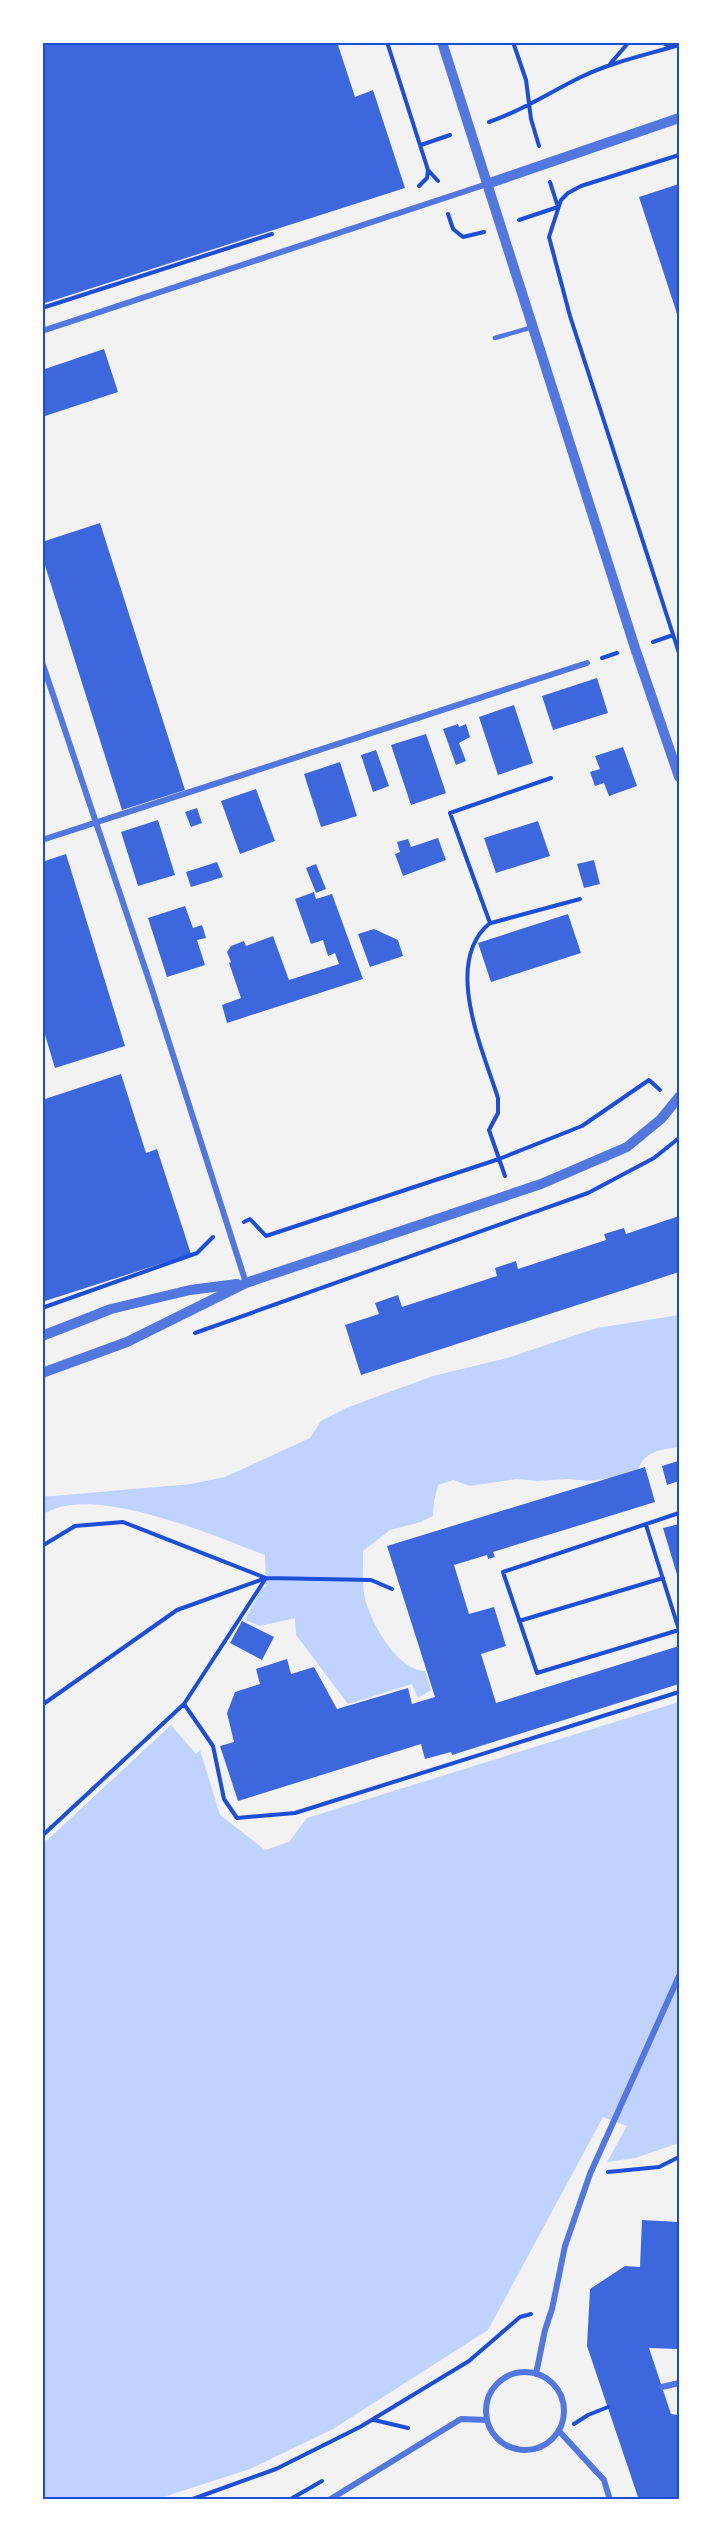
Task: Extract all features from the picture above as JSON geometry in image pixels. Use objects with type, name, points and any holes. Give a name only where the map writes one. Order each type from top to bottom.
[{"type":"street","points":[[441,42],[631,637],[679,777]]},
{"type":"street","points":[[42,332],[679,118]]},
{"type":"street","points":[[42,662],[150,983],[246,1283]]},
{"type":"street","points":[[42,840],[587,663]]},
{"type":"street","points":[[42,1373],[127,1342],[246,1283],[541,1184],[627,1147],[662,1119],[677,1099]]},
{"type":"street","points":[[42,1336],[111,1309],[190,1290],[246,1283]]},
{"type":"street","points":[[536,2374],[565,2246],[590,2174],[679,1976]]},
{"type":"street","points":[[519,2373],[536,2374],[552,2383],[559,2392],[564,2415],[561,2433],[544,2446],[521,2451],[509,2447],[491,2431],[486,2407],[497,2385],[507,2377],[519,2373]]},
{"type":"street","points":[[662,2387],[679,2383]]},
{"type":"street","points":[[329,2500],[461,2419],[487,2420]]},
{"type":"street","points":[[561,2433],[604,2480],[610,2500]]},
{"type":"lane","points":[[495,338],[533,327]]},
{"type":"path","points":[[387,42],[428,170],[427,178],[421,185],[410,189]]},
{"type":"path","points":[[513,42],[526,80],[529,105],[609,65],[679,45]]},
{"type":"path","points":[[609,65],[629,42]]},
{"type":"path","points":[[661,42],[671,47]]},
{"type":"path","points":[[679,155],[581,186],[568,193],[561,200],[549,237],[570,316],[679,653]]},
{"type":"path","points":[[42,308],[276,232]]},
{"type":"path","points":[[490,923],[450,813],[551,778]]},
{"type":"path","points":[[499,1159],[489,1130],[498,1113],[498,1098],[467,1000],[469,955],[481,931],[490,923],[580,898]]},
{"type":"path","points":[[42,1308],[197,1253],[215,1234],[250,1219],[266,1236],[499,1159],[582,1126],[649,1080],[677,1099]]},
{"type":"path","points":[[186,1336],[588,1193],[645,1163],[679,1138]]},
{"type":"path","points":[[646,1525],[679,1630],[537,1673],[503,1572],[679,1513]]},
{"type":"path","points":[[42,1546],[75,1526],[123,1522],[266,1578],[371,1580],[392,1589]]},
{"type":"path","points":[[42,1836],[184,1704],[266,1578]]},
{"type":"path","points":[[42,1705],[177,1610],[266,1578]]},
{"type":"path","points":[[519,1621],[663,1578]]},
{"type":"path","points":[[184,1704],[213,1746],[224,1799],[237,1818],[295,1813],[679,1692]]},
{"type":"path","points":[[590,2174],[659,2167],[679,2157]]},
{"type":"path","points":[[190,2500],[276,2469],[373,2419],[470,2361],[520,2317],[552,2309]]},
{"type":"path","points":[[561,2433],[588,2415],[608,2408]]},
{"type":"path","points":[[373,2419],[408,2428]]},
{"type":"water","points":[[679,1315],[679,1447],[650,1454],[638,1469],[590,1481],[516,1479],[470,1486],[453,1480],[438,1485],[433,1516],[421,1522],[390,1530],[363,1551],[364,1594],[378,1630],[394,1653],[404,1662],[425,1671],[431,1690],[418,1698],[412,1684],[348,1704],[296,1635],[295,1618],[260,1626],[245,1620],[261,1589],[266,1586],[265,1555],[185,1525],[119,1508],[89,1504],[62,1507],[42,1516],[42,1497],[191,1484],[225,1477],[310,1438],[321,1421],[346,1408],[433,1376],[507,1358],[597,1328]]},
{"type":"water","points":[[679,1702],[679,2143],[635,2158],[607,2162],[627,2126],[603,2117],[488,2330],[333,2429],[250,2469],[154,2500],[42,2500],[42,1845],[171,1725],[196,1754],[200,1750],[220,1815],[265,1850],[289,1842],[307,1818]]},
{"type":"building","points":[[42,42],[337,42],[355,97],[373,90],[405,188],[42,304]]},
{"type":"building","points":[[679,184],[679,320],[639,197]]},
{"type":"building","points":[[104,349],[118,392],[42,417],[42,370]]},
{"type":"building","points":[[100,523],[185,790],[122,810],[42,556],[42,542]]},
{"type":"building","points":[[597,678],[608,713],[553,730],[542,696]]},
{"type":"building","points":[[514,705],[533,763],[498,775],[479,717]]},
{"type":"building","points":[[458,724],[459,727],[466,724],[470,737],[459,743],[466,761],[456,765],[443,729]]},
{"type":"building","points":[[426,734],[446,793],[411,805],[391,745]]},
{"type":"building","points":[[623,747],[637,786],[609,796],[604,783],[595,786],[590,772],[600,769],[595,756]]},
{"type":"building","points":[[376,750],[389,786],[373,792],[361,755]]},
{"type":"building","points":[[340,762],[357,816],[321,827],[304,774]]},
{"type":"building","points":[[256,789],[275,841],[240,854],[221,801]]},
{"type":"building","points":[[197,808],[202,823],[191,827],[185,812]]},
{"type":"building","points":[[158,820],[175,875],[138,886],[121,832]]},
{"type":"building","points":[[538,821],[550,856],[496,873],[484,838]]},
{"type":"building","points":[[438,838],[446,860],[403,876],[395,854],[400,852],[397,842],[408,839],[411,847]]},
{"type":"building","points":[[66,854],[125,1046],[55,1068],[42,1025],[42,862]]},
{"type":"building","points":[[594,860],[600,884],[584,888],[577,864]]},
{"type":"building","points":[[217,862],[223,877],[191,887],[186,872]]},
{"type":"building","points":[[316,864],[326,889],[316,893],[306,868]]},
{"type":"building","points":[[314,892],[316,899],[332,894],[363,979],[227,1023],[222,1005],[241,998],[229,963],[231,962],[227,952],[231,946],[244,941],[246,946],[273,936],[289,980],[339,964],[335,953],[328,956],[323,940],[311,944],[295,899]]},
{"type":"building","points":[[185,906],[193,928],[202,925],[206,938],[197,940],[205,965],[167,977],[148,918]]},
{"type":"building","points":[[568,914],[581,953],[491,982],[478,943]]},
{"type":"building","points":[[374,929],[398,940],[403,956],[370,967],[358,934]]},
{"type":"building","points":[[121,1074],[146,1153],[157,1149],[191,1254],[42,1302],[42,1100]]},
{"type":"building","points":[[679,1216],[679,1272],[361,1375],[345,1325],[379,1314],[375,1303],[398,1295],[402,1307],[497,1276],[495,1268],[516,1261],[518,1269],[606,1240],[604,1234],[624,1228],[626,1234]]},
{"type":"building","points":[[678,1461],[679,1481],[667,1485],[662,1466]]},
{"type":"building","points":[[645,1467],[655,1502],[493,1552],[495,1557],[488,1559],[487,1555],[454,1565],[469,1614],[494,1607],[506,1646],[481,1654],[496,1703],[679,1646],[679,1684],[452,1755],[451,1752],[425,1759],[421,1744],[238,1801],[220,1746],[234,1742],[227,1713],[235,1692],[260,1684],[256,1669],[287,1659],[291,1674],[314,1667],[337,1709],[408,1688],[412,1704],[435,1697],[387,1546]]},
{"type":"building","points":[[679,1524],[679,1578],[678,1578],[663,1528]]},
{"type":"building","points":[[242,1621],[274,1637],[262,1660],[230,1643]]},
{"type":"building","points":[[642,2220],[679,2222],[679,2349],[649,2348],[671,2414],[679,2415],[679,2500],[639,2500],[587,2346],[590,2289],[625,2266],[640,2267]]}]
